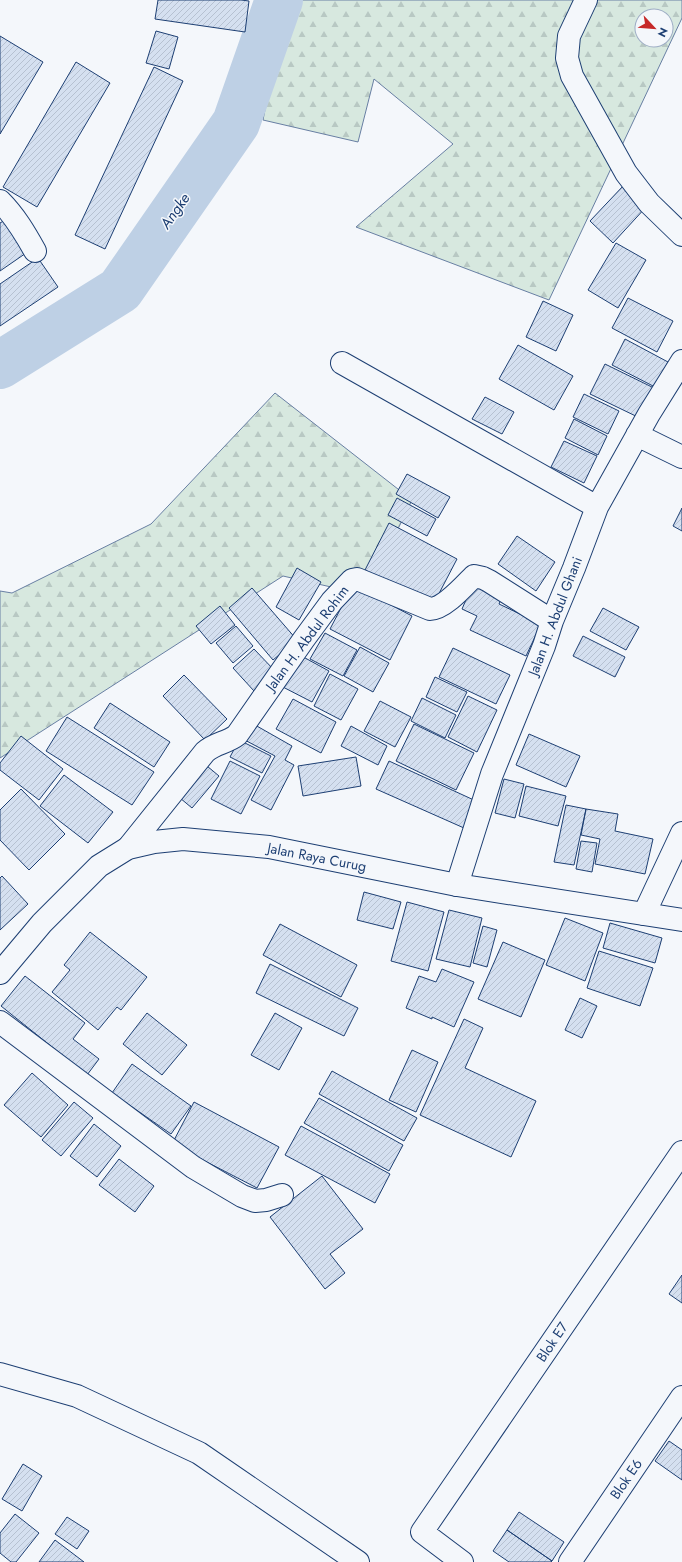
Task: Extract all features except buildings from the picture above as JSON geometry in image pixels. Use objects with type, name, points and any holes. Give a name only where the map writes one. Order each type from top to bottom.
[{"type":"street","points":[[586,0],[570,36],[567,58],[572,76],[626,173],[649,203],[682,235]]},
{"type":"street","points":[[0,201],[10,211],[24,230],[35,251]]},
{"type":"street","name":"Jalan H. Abdul Ghani","points":[[457,884],[492,774],[544,646],[552,621],[597,506],[637,435],[682,361]]},
{"type":"street","points":[[342,363],[597,506]]},
{"type":"street","points":[[637,435],[682,457]]},
{"type":"street","name":"Jalan H. Abdul Rohim","points":[[128,848],[205,752],[215,745],[232,739],[237,735],[332,601],[352,580],[357,579],[430,610],[438,608],[457,593],[474,576],[489,581],[552,621]]},
{"type":"street","points":[[644,914],[682,833]]},
{"type":"street","name":"Jalan Raya Curug","points":[[0,973],[42,923],[99,866],[128,848],[154,842],[183,839],[269,847],[457,884],[682,920]]},
{"type":"street","points":[[0,1022],[193,1167],[242,1196],[255,1201],[266,1200],[282,1195]]},
{"type":"street","name":"Blok E7","points":[[462,1562],[422,1532],[682,1152]]},
{"type":"street","points":[[0,1374],[77,1396],[199,1453],[358,1562]]},
{"type":"street","name":"Blok E6","points":[[570,1562],[682,1397]]},
{"type":"green space","points":[[286,0],[682,0],[682,18],[674,35],[674,8],[634,8],[634,48],[668,48],[549,300],[356,227],[453,144],[374,79],[358,142],[263,120]]},
{"type":"green space","points":[[275,393],[412,500],[366,595],[283,576],[0,758],[0,591],[12,593],[151,524]]},
{"type":"waterway","name":"Angke","points":[[0,365],[120,290],[236,123],[279,0]]}]
